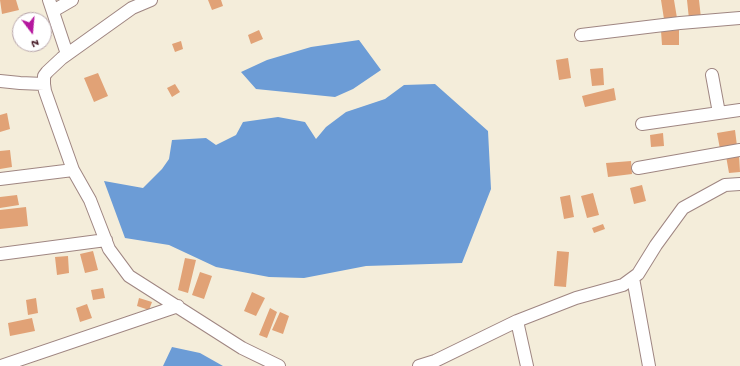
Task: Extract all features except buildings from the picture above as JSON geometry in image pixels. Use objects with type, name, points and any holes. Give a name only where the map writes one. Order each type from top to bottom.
[{"type":"street","points":[[67,54],[51,6],[72,0]]},
{"type":"street","points":[[151,0],[132,8],[67,54],[44,76],[44,84],[73,170],[90,200],[110,248],[129,276],[242,348],[280,366]]},
{"type":"street","points":[[581,36],[680,23],[740,18]]},
{"type":"street","points":[[712,75],[718,113]]},
{"type":"street","points":[[0,81],[44,84]]},
{"type":"street","points":[[642,124],[740,110]]},
{"type":"street","points":[[638,168],[740,150]]},
{"type":"street","points":[[0,179],[73,170]]},
{"type":"street","points":[[419,366],[435,364],[517,321],[576,298],[623,285],[638,274],[656,245],[683,208],[725,185],[740,184]]},
{"type":"street","points":[[0,254],[106,240]]},
{"type":"street","points":[[633,278],[649,366]]},
{"type":"street","points":[[0,366],[178,306]]},
{"type":"street","points":[[517,321],[527,366]]},
{"type":"water","points":[[359,40],[381,70],[353,89],[335,97],[256,89],[241,72],[267,60],[311,47]]},
{"type":"water","points":[[435,84],[488,131],[491,189],[462,263],[366,266],[304,278],[269,277],[216,267],[169,245],[125,238],[104,181],[143,188],[162,169],[169,159],[172,140],[206,138],[216,145],[236,135],[243,122],[278,117],[305,122],[316,139],[326,127],[346,112],[385,99],[404,85]]},
{"type":"water","points":[[172,347],[200,353],[223,366],[163,366]]}]
